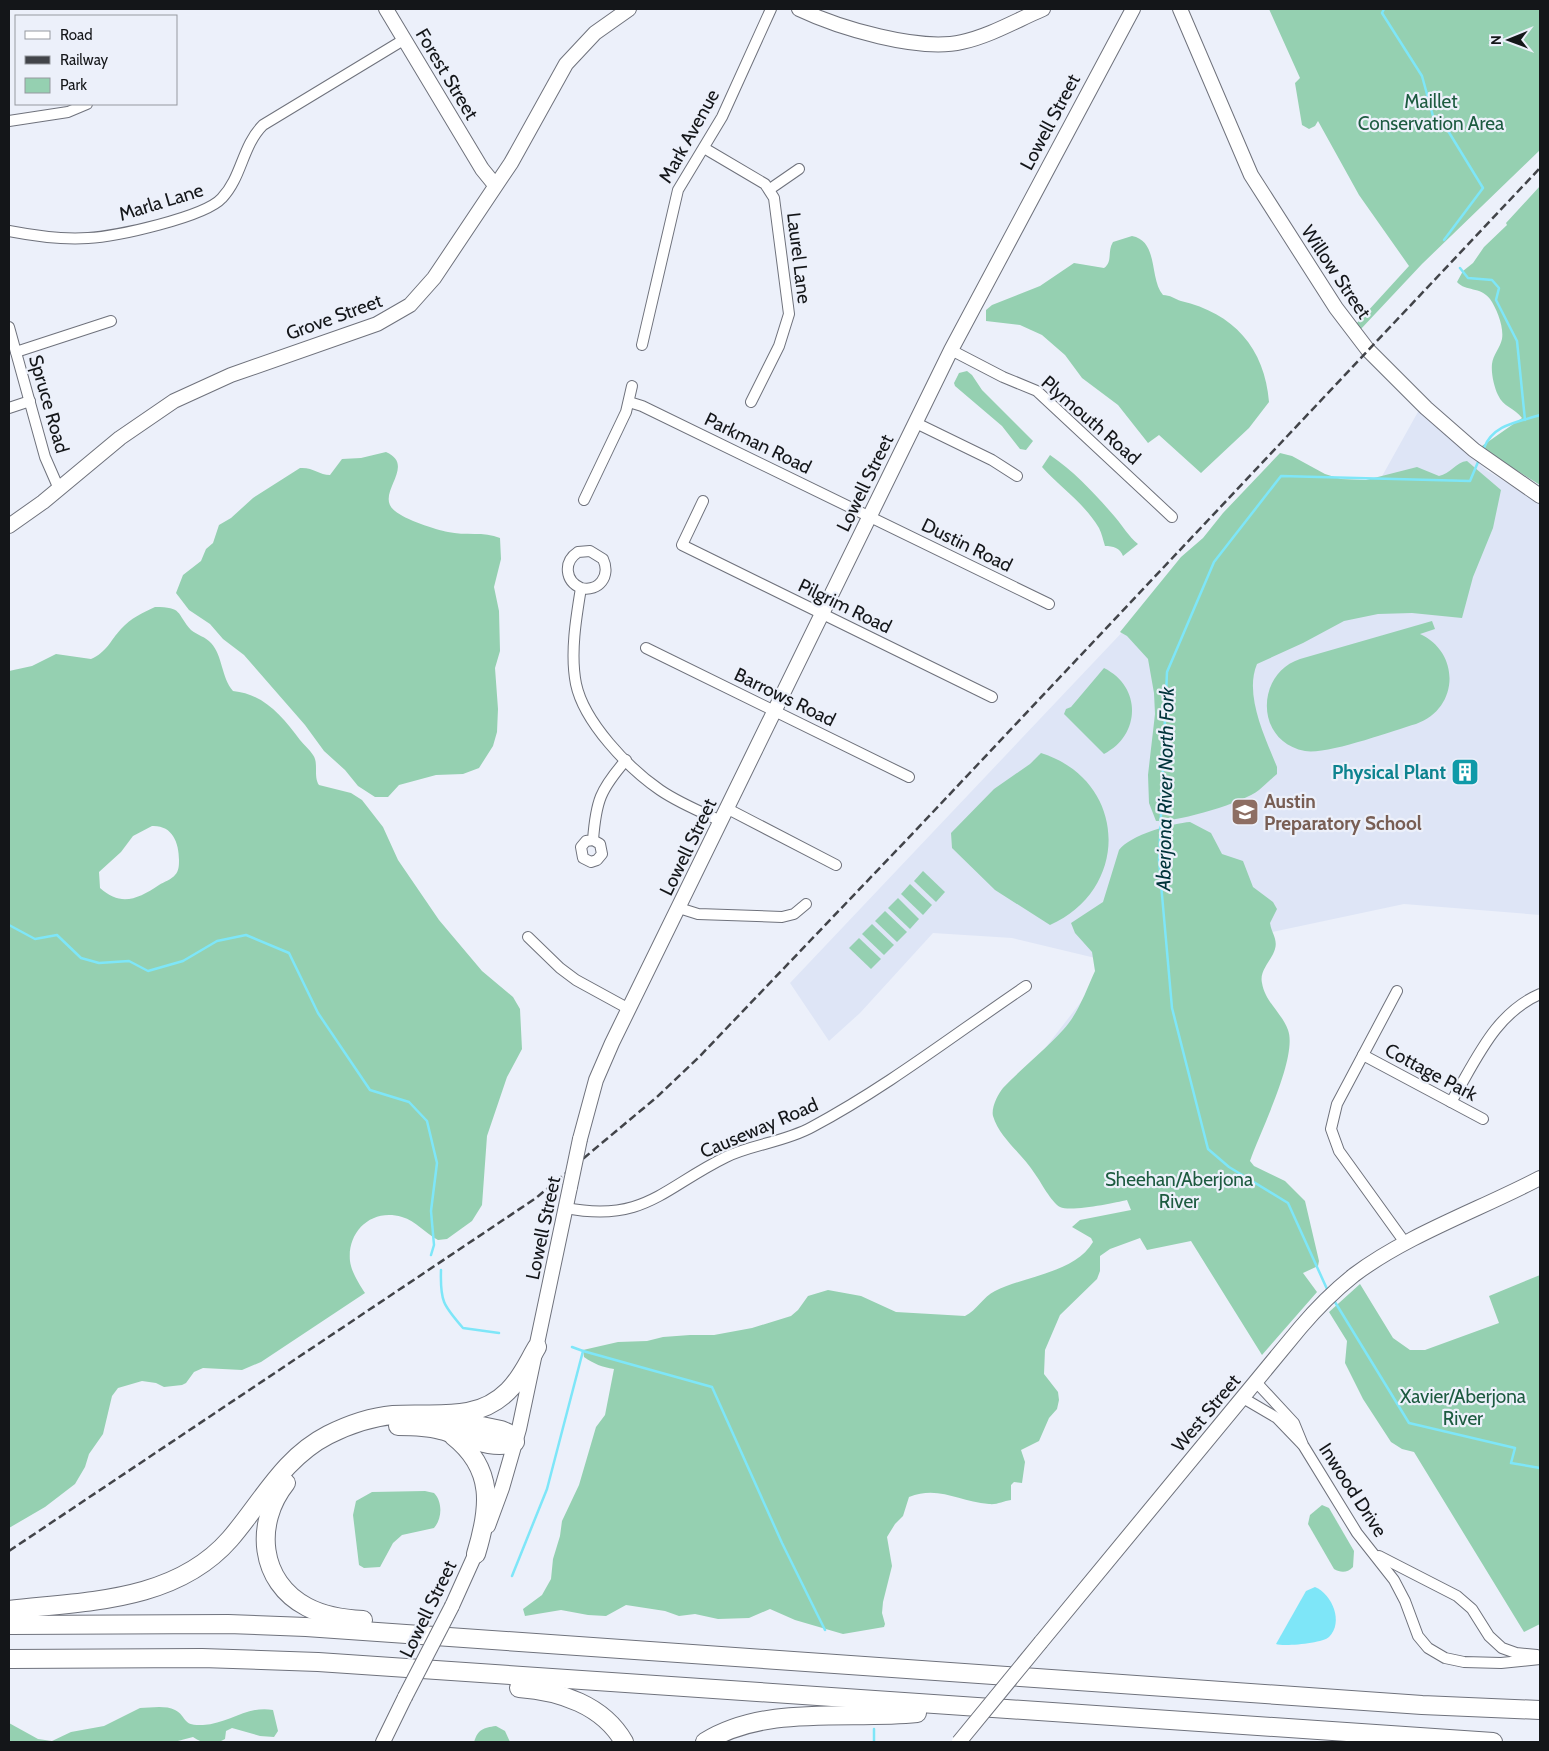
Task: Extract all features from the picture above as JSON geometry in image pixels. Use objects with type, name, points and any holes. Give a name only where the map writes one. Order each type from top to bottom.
[{"type":"highway","points":[[9,1610],[126,1595],[156,1588],[175,1580],[194,1570],[217,1552],[283,1469],[320,1439],[370,1419],[392,1415],[462,1414],[490,1405],[512,1387],[537,1347]]},
{"type":"highway","points":[[426,1415],[494,1428],[508,1433],[516,1442],[505,1446],[444,1431],[412,1426],[385,1428],[357,1434],[323,1450],[295,1472],[282,1487],[272,1506],[265,1528],[265,1551],[272,1572],[285,1591],[300,1603],[327,1615],[374,1621],[428,1636]]},
{"type":"highway","points":[[444,1431],[467,1448],[479,1465],[483,1476],[486,1494],[486,1518],[476,1554]]},
{"type":"highway","points":[[9,1625],[228,1624],[428,1636],[1407,1704],[1540,1710]]},
{"type":"highway","points":[[9,1659],[232,1659],[1493,1742]]},
{"type":"highway","points":[[446,1672],[511,1687],[547,1692],[575,1700],[604,1718],[624,1742]]},
{"type":"highway","points":[[705,1742],[738,1726],[760,1720],[898,1715],[966,1708]]},
{"type":"main road","name":"Forest Street","points":[[386,9],[477,158],[483,172],[495,185]]},
{"type":"main road","name":"Grove Street","points":[[9,526],[59,489],[120,438],[162,408],[187,394],[231,375],[363,329],[395,315],[415,300],[430,284],[504,173],[529,133],[566,64],[592,36],[629,9]]},
{"type":"main road","points":[[800,9],[858,30],[940,45],[970,40],[1043,9]]},
{"type":"main road","name":"Lowell Street","points":[[383,1742],[452,1606],[500,1496],[516,1442],[580,1139],[599,1073],[951,350],[1134,9]]},
{"type":"main road","name":"Willow Street","points":[[1180,9],[1250,175],[1336,308],[1368,350],[1426,408],[1491,463],[1540,496]]},
{"type":"main road","name":"Forest Street","points":[[477,158],[490,167],[504,173]]},
{"type":"main road","name":"West Street","points":[[959,1742],[1300,1328],[1332,1295],[1354,1275],[1406,1244],[1540,1178]]},
{"type":"street","name":"Mark Avenue","points":[[642,345],[675,198],[685,175],[704,148],[731,97],[771,9]]},
{"type":"street","name":"Marla Lane","points":[[9,232],[56,237],[98,237],[188,216],[209,208],[222,198],[229,188],[248,145],[263,125],[405,39]]},
{"type":"street","points":[[9,121],[68,112],[85,105]]},
{"type":"street","name":"Laurel Lane","points":[[704,148],[757,179],[770,189],[774,201],[789,314],[779,346],[751,402]]},
{"type":"street","points":[[770,189],[799,169]]},
{"type":"street","points":[[16,352],[112,321]]},
{"type":"street","name":"Spruce Road","points":[[9,328],[47,463],[59,489]]},
{"type":"street","name":"Plymouth Road","points":[[951,350],[1003,377],[1037,391],[1172,517]]},
{"type":"street","points":[[584,500],[630,402],[632,386]]},
{"type":"street","points":[[9,408],[30,402]]},
{"type":"street","name":"Parkman Road","points":[[630,402],[642,406],[870,517]]},
{"type":"street","points":[[916,422],[992,460],[1017,476]]},
{"type":"street","name":"Pilgrim Road","points":[[704,501],[682,545],[992,697]]},
{"type":"street","name":"Dustin Road","points":[[870,517],[1049,604]]},
{"type":"street","points":[[581,588],[575,661],[576,685],[586,711],[596,727],[626,760],[661,791],[724,815],[836,865]]},
{"type":"street","name":"Barrows Road","points":[[646,648],[909,777]]},
{"type":"street","points":[[593,840],[596,811],[601,794],[626,760]]},
{"type":"street","points":[[679,908],[698,914],[782,918],[794,914],[806,904]]},
{"type":"street","points":[[528,937],[568,974],[629,1009]]},
{"type":"street","name":"Causeway Road","points":[[566,1208],[605,1213],[641,1206],[730,1156],[803,1132],[936,1049],[1026,986]]},
{"type":"street","points":[[1397,991],[1337,1104],[1332,1120],[1332,1133],[1339,1151],[1406,1244]]},
{"type":"street","points":[[1451,1102],[1503,1019],[1521,1004],[1540,994]]},
{"type":"street","name":"Cottage Park","points":[[1363,1055],[1483,1119]]},
{"type":"street","name":"Inwood Drive","points":[[1256,1382],[1289,1416],[1298,1430],[1303,1445]]},
{"type":"street","name":"Inwood Drive","points":[[1243,1398],[1277,1418],[1303,1445],[1358,1533],[1402,1595],[1418,1636],[1435,1653],[1449,1659],[1472,1662],[1510,1663],[1540,1657]]},
{"type":"street","name":"Inwood Drive","points":[[1374,1553],[1457,1596],[1472,1609],[1489,1636],[1502,1648],[1516,1653],[1540,1657]]},
{"type":"shaded area","name":"Austin Preparatory School","points":[[1419,410],[1486,470],[1540,503],[1540,915],[1404,904],[1244,938],[1008,1096],[1112,962],[1012,938],[933,933],[860,1013],[829,1041],[790,983],[1201,549],[1304,479],[1376,487]]},
{"type":"green space","name":"Maillet Conservation Area","points":[[1269,9],[1540,9],[1540,150],[1422,264],[1360,330],[1356,324],[1409,266],[1359,195],[1318,121],[1315,126],[1309,129],[1302,125],[1295,83],[1300,78]]},
{"type":"green space","points":[[1540,186],[1540,485],[1482,449],[1482,446],[1522,418],[1500,399],[1494,384],[1492,364],[1502,339],[1501,324],[1495,308],[1490,299],[1482,292],[1465,287],[1457,282],[1463,271],[1473,263],[1484,247],[1507,225],[1506,223]]},
{"type":"green space","points":[[1132,236],[1141,239],[1146,245],[1150,253],[1156,280],[1163,295],[1200,307],[1216,314],[1231,324],[1253,349],[1261,365],[1269,402],[1249,428],[1201,473],[1159,435],[1148,443],[1118,405],[1082,378],[1065,355],[1042,335],[1020,325],[986,321],[986,310],[992,305],[1040,286],[1074,263],[1104,268],[1107,266],[1113,242]]},
{"type":"green space","points":[[967,371],[982,390],[1033,441],[1026,450],[1020,449],[1002,426],[955,386],[954,383],[959,373]]},
{"type":"green space","points":[[386,452],[395,458],[398,465],[389,497],[390,504],[395,511],[413,521],[443,531],[488,535],[500,538],[501,559],[494,587],[499,611],[500,651],[495,668],[498,709],[497,732],[493,746],[479,768],[463,774],[436,775],[399,785],[388,797],[375,797],[358,786],[345,770],[324,751],[305,725],[244,655],[223,639],[210,624],[189,610],[176,593],[183,575],[201,561],[206,549],[213,543],[219,525],[231,518],[253,498],[300,468],[330,475],[342,459],[361,458]]},
{"type":"green space","points":[[1280,453],[1292,456],[1325,474],[1341,479],[1366,480],[1417,467],[1439,476],[1460,463],[1467,461],[1501,490],[1493,528],[1473,577],[1462,618],[1412,613],[1378,614],[1344,621],[1303,643],[1257,664],[1254,676],[1254,702],[1277,767],[1277,774],[1251,795],[1225,806],[1194,815],[1156,821],[1149,803],[1148,775],[1155,714],[1154,693],[1148,659],[1127,636],[1120,632],[1181,557],[1203,538],[1223,513]]},
{"type":"green space","points":[[1050,455],[1085,484],[1138,544],[1123,556],[1116,548],[1105,546],[1100,530],[1093,519],[1080,503],[1042,467]]},
{"type":"green space","points":[[155,607],[175,610],[191,630],[211,643],[218,654],[226,679],[233,691],[244,693],[263,701],[279,715],[315,758],[316,778],[319,785],[351,793],[362,800],[383,827],[398,860],[439,920],[482,971],[513,997],[520,1009],[522,1049],[507,1077],[487,1136],[482,1205],[472,1221],[447,1239],[438,1240],[412,1221],[402,1217],[381,1216],[364,1224],[353,1240],[350,1250],[350,1261],[358,1282],[365,1293],[261,1362],[242,1370],[203,1368],[194,1372],[186,1383],[182,1385],[164,1387],[156,1383],[142,1381],[118,1388],[112,1396],[103,1434],[89,1454],[85,1467],[75,1484],[45,1507],[9,1528],[9,671],[32,666],[56,654],[91,659],[105,650],[121,629],[129,622]],"holes":[[[152,826],[165,828],[173,836],[178,847],[179,866],[174,876],[144,894],[130,899],[115,898],[100,888],[99,872],[121,852],[133,836]]]},
{"type":"green space","points":[[1432,621],[1435,629],[1420,634],[1433,643],[1443,654],[1450,680],[1447,694],[1441,706],[1430,717],[1416,724],[1360,742],[1315,751],[1305,751],[1289,745],[1277,735],[1270,722],[1267,707],[1269,692],[1275,678],[1285,667],[1300,659]]},
{"type":"green space","points":[[1104,668],[1116,676],[1125,687],[1132,711],[1125,735],[1116,746],[1104,754],[1064,714],[1066,709],[1071,707]]},
{"type":"green space","points":[[1041,753],[1069,767],[1090,786],[1103,810],[1108,835],[1106,861],[1095,886],[1077,908],[1050,925],[995,890],[952,848],[951,833],[994,789],[1030,764]]},
{"type":"green space","name":"Sheehan/Aberjona River","points":[[1190,822],[1211,833],[1222,854],[1243,861],[1253,887],[1273,902],[1277,909],[1270,923],[1276,942],[1275,949],[1262,974],[1262,983],[1266,996],[1288,1030],[1290,1042],[1283,1076],[1250,1161],[1254,1166],[1285,1181],[1305,1201],[1319,1261],[1318,1266],[1303,1273],[1317,1292],[1262,1355],[1191,1241],[1147,1250],[1140,1238],[1110,1249],[1100,1256],[1100,1271],[1097,1279],[1060,1315],[1045,1350],[1044,1374],[1058,1392],[1059,1400],[1057,1409],[1049,1418],[1039,1441],[1021,1450],[1025,1462],[1022,1483],[1014,1482],[1011,1485],[1011,1500],[995,1504],[978,1503],[940,1493],[920,1494],[909,1497],[903,1516],[895,1524],[887,1537],[892,1566],[883,1602],[884,1627],[843,1634],[795,1620],[770,1609],[749,1618],[718,1619],[695,1614],[679,1616],[665,1611],[626,1605],[606,1616],[561,1610],[525,1616],[523,1609],[542,1595],[551,1579],[553,1559],[560,1536],[562,1521],[579,1485],[596,1427],[605,1415],[614,1369],[598,1365],[584,1357],[583,1350],[618,1342],[647,1341],[663,1337],[690,1335],[714,1335],[752,1328],[791,1316],[808,1296],[828,1290],[861,1296],[896,1312],[965,1316],[995,1291],[1062,1267],[1074,1261],[1085,1252],[1093,1242],[1091,1238],[1072,1227],[1080,1220],[1131,1210],[1127,1200],[1083,1208],[1060,1207],[1053,1201],[1030,1167],[1001,1132],[993,1116],[993,1109],[997,1097],[1003,1088],[1063,1030],[1081,1002],[1095,971],[1092,952],[1075,933],[1071,923],[1103,902],[1119,850],[1132,839],[1142,835],[1163,827]]},
{"type":"green space","points":[[923,871],[945,892],[936,902],[914,881]]},
{"type":"green space","points":[[910,884],[932,905],[923,915],[901,894]]},
{"type":"green space","points":[[898,898],[919,919],[910,929],[888,908]]},
{"type":"green space","points":[[885,911],[907,932],[897,942],[875,921]]},
{"type":"green space","points":[[872,924],[894,945],[884,955],[862,934]]},
{"type":"green space","points":[[859,938],[881,959],[871,969],[849,948]]},
{"type":"green space","name":"Xavier/Aberjona River","points":[[1540,1275],[1540,1624],[1524,1632],[1414,1452],[1402,1449],[1391,1442],[1363,1399],[1345,1363],[1347,1341],[1329,1312],[1360,1284],[1393,1338],[1410,1350],[1425,1350],[1499,1323],[1489,1296]]},
{"type":"green space","points":[[425,1491],[434,1493],[439,1501],[440,1515],[434,1528],[402,1535],[393,1543],[380,1567],[364,1568],[359,1565],[353,1515],[356,1501],[372,1492]]},
{"type":"green space","points":[[1322,1505],[1329,1508],[1354,1551],[1353,1567],[1351,1569],[1342,1572],[1334,1569],[1308,1524],[1310,1515]]},
{"type":"green space","points":[[140,1708],[171,1708],[179,1713],[188,1723],[196,1725],[221,1722],[255,1710],[273,1710],[278,1731],[274,1737],[260,1736],[232,1728],[226,1731],[225,1739],[213,1743],[200,1741],[193,1737],[174,1742],[9,1742],[9,1723],[38,1739],[52,1741],[71,1732],[104,1726]]},
{"type":"green space","points":[[496,1726],[505,1731],[510,1742],[474,1742],[477,1734],[482,1730]]},
{"type":"water","points":[[1315,1587],[1331,1602],[1336,1616],[1336,1624],[1329,1637],[1312,1643],[1295,1645],[1276,1644],[1306,1591]]},
{"type":"waterway","points":[[1384,9],[1382,13],[1422,76],[1433,116],[1442,121],[1483,188],[1444,240]]},
{"type":"waterway","points":[[1460,268],[1468,278],[1492,280],[1499,288],[1496,300],[1517,341],[1525,420]]},
{"type":"waterway","name":"Aberjona River North Fork","points":[[1484,448],[1488,440],[1500,429],[1515,422],[1540,415]]},
{"type":"waterway","name":"Aberjona River North Fork","points":[[1327,1289],[1288,1203],[1229,1167],[1208,1149],[1172,1008],[1159,861],[1167,672],[1214,562],[1281,476],[1470,481],[1478,462]]},
{"type":"waterway","points":[[9,925],[35,939],[57,935],[81,958],[99,963],[129,961],[148,971],[183,961],[217,941],[246,935],[289,953],[318,1013],[370,1090],[409,1102],[427,1121],[437,1163],[431,1211],[434,1245],[431,1255]]},
{"type":"waterway","points":[[441,1270],[441,1289],[444,1302],[463,1328],[499,1333]]},
{"type":"waterway","name":"Aberjona River North Fork","points":[[1335,1302],[1409,1423],[1515,1448],[1511,1463],[1540,1468]]},
{"type":"waterway","points":[[512,1576],[547,1489],[583,1351],[572,1347]]},
{"type":"waterway","points":[[583,1351],[712,1387],[782,1543],[825,1630]]},
{"type":"waterway","points":[[874,1729],[874,1742]]},
{"type":"railway","points":[[9,1551],[536,1198],[657,1097],[700,1056],[916,830],[1540,168]]},
{"type":"place","name":"Physical Plant","points":[[1465,772]]},
{"type":"place","name":"Austin Preparatory School","points":[[1245,812]]}]
